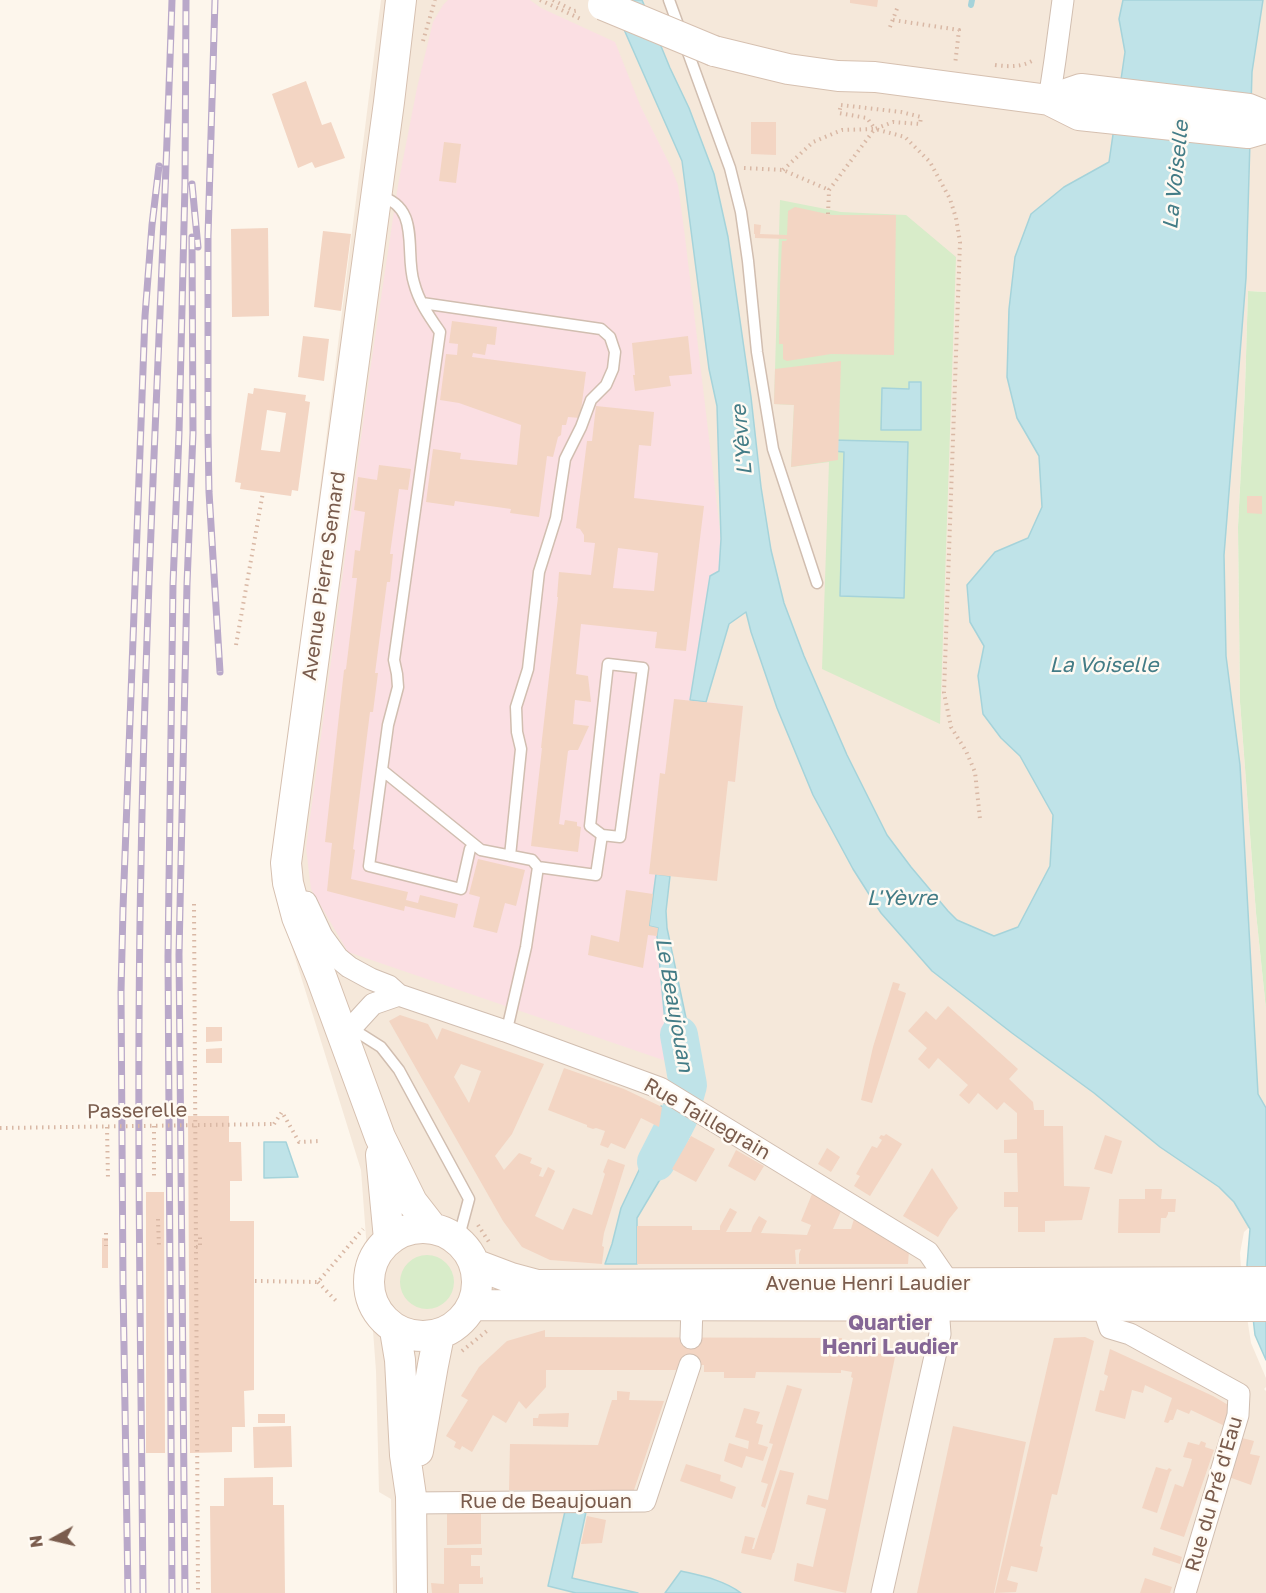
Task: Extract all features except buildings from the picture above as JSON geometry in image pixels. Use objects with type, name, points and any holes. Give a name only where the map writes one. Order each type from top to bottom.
[{"type":"main road","name":"Avenue Pierre Semard","points":[[400,0],[389,102],[286,863],[288,883],[297,917],[346,1034],[380,1137],[412,1202],[455,1244]]},
{"type":"main road","name":"Avenue Pierre Semard","points":[[389,102],[421,0]]},
{"type":"main road","points":[[598,3],[714,51],[788,69],[838,76],[875,77],[1049,100],[1080,115],[1257,122]]},
{"type":"main road","name":"Avenue Pierre Semard","points":[[377,1233],[380,1137]]},
{"type":"main road","points":[[412,1451],[438,1341],[464,1319],[473,1305],[477,1275],[455,1244],[418,1228],[403,1232],[377,1233],[381,1247],[369,1271],[368,1283],[369,1294],[375,1308],[383,1320],[395,1330],[410,1336],[438,1341]]},
{"type":"main road","name":"Avenue Henri Laudier","points":[[455,1244],[511,1278],[537,1285],[944,1295],[1253,1294]]},
{"type":"main road","name":"Avenue Henri Laudier","points":[[473,1305],[692,1306],[944,1295],[1105,1306],[1253,1294]]},
{"type":"main road","points":[[395,1330],[412,1451],[412,1593]]},
{"type":"street","points":[[1049,100],[1063,0]]},
{"type":"street","name":"Rue Taillegrain","points":[[292,813],[295,857],[306,901],[322,936],[338,958],[349,968],[389,986],[399,995],[660,1088],[928,1251],[944,1295]]},
{"type":"street","points":[[346,1034],[373,1004],[399,995]]},
{"type":"street","points":[[882,1593],[940,1334],[944,1295]]},
{"type":"street","points":[[691,1338],[692,1306]]},
{"type":"street","name":"Rue du Pré d'Eau","points":[[1105,1306],[1110,1328],[1130,1334],[1239,1394],[1238,1415],[1185,1593]]},
{"type":"street","name":"Rue de Beaujouan","points":[[411,1499],[645,1501],[690,1365]]},
{"type":"lane","points":[[669,0],[730,168],[741,212],[757,352],[773,449],[818,584]]},
{"type":"lane","points":[[375,195],[388,198],[401,209],[410,230],[413,281],[424,309],[440,332],[394,660],[398,687],[388,725],[369,866],[461,889],[470,849]]},
{"type":"lane","points":[[422,303],[602,329],[610,337],[615,352],[613,369],[606,385],[591,400],[565,459],[556,518],[539,572],[528,669],[516,707],[517,732],[521,749],[510,856]]},
{"type":"lane","points":[[608,664],[643,668],[620,837],[602,836],[590,825],[608,664]]},
{"type":"lane","points":[[382,770],[481,850],[532,860],[538,867],[596,875],[602,836]]},
{"type":"lane","points":[[505,1031],[526,947],[538,867]]},
{"type":"lane","points":[[346,1034],[381,1047],[399,1070],[469,1198],[455,1244]]},
{"type":"path","points":[[890,27],[898,6]]},
{"type":"path","points":[[893,20],[959,30],[956,61]]},
{"type":"path","points":[[990,65],[1023,66],[1036,59]]},
{"type":"path","points":[[828,214],[830,190],[875,129],[893,122],[920,124],[921,117],[901,112],[841,105],[839,113],[867,118],[875,129]]},
{"type":"path","points":[[783,170],[813,142],[842,130],[875,129],[904,137],[930,162],[950,199],[956,218],[960,242],[944,693],[951,727],[966,751],[975,772],[980,819]]},
{"type":"path","points":[[730,168],[783,170],[830,190]]},
{"type":"path","points":[[236,645],[263,492]]},
{"type":"path","points":[[194,904],[198,1593]]},
{"type":"path","name":"Passerelle","points":[[0,1128],[274,1124],[282,1112],[299,1142],[320,1141]]},
{"type":"path","points":[[154,1126],[154,1178]]},
{"type":"path","points":[[107,1127],[108,1180]]},
{"type":"path","points":[[158,1219],[159,1247]]},
{"type":"path","points":[[106,1233],[106,1246]]},
{"type":"path","points":[[196,1247],[200,1247],[200,1233]]},
{"type":"path","points":[[255,1281],[318,1282],[377,1233]]},
{"type":"path","points":[[318,1282],[338,1303]]},
{"type":"shaded area","points":[[381,0],[1266,0],[1266,292],[1248,291],[1238,527],[1240,702],[1256,913],[1266,1009],[1266,1211],[1244,1232],[1240,1253],[1242,1285],[1251,1343],[1266,1378],[1264,1389],[1266,1391],[1266,1593],[393,1593],[391,1499],[379,1492],[376,1371],[361,1170],[271,880]]},
{"type":"shaded area","points":[[448,0],[530,0],[541,8],[615,42],[640,105],[678,185],[721,539],[719,571],[690,700],[743,706],[735,782],[728,781],[656,875],[649,926],[658,928],[669,1062],[348,952],[311,889],[306,848],[370,371],[398,185],[433,22]]},
{"type":"green space","points":[[780,200],[841,212],[906,215],[956,257],[940,724],[822,669],[829,462],[791,467],[794,405],[774,404]]},
{"type":"green space","points":[[1248,291],[1266,292],[1266,1009],[1256,913],[1240,702],[1238,527]]},
{"type":"green space","points":[[422,1255],[432,1255],[442,1259],[450,1267],[454,1282],[450,1297],[442,1305],[432,1309],[422,1309],[412,1305],[404,1297],[400,1287],[400,1277],[404,1267],[412,1259]]},
{"type":"water","name":"La Voiselle","points":[[611,0],[642,0],[689,108],[714,174],[728,237],[771,550],[784,603],[804,656],[847,755],[887,835],[911,867],[957,920],[994,936],[1018,927],[1050,866],[1053,815],[1020,756],[1001,738],[983,714],[978,676],[984,646],[970,622],[967,585],[995,552],[1028,538],[1042,507],[1039,456],[1017,418],[1007,377],[1009,309],[1015,257],[1031,214],[1064,187],[1109,162],[1125,52],[1119,19],[1123,0],[1263,0],[1252,72],[1246,278],[1224,555],[1226,656],[1240,765],[1258,1094],[1266,1108],[1266,1360],[1255,1335],[1247,1265],[1250,1229],[1234,1202],[1219,1187],[1160,1147],[1094,1093],[932,971],[881,913],[853,869],[813,795],[777,708],[746,612],[729,624],[706,702],[690,700],[710,576],[719,571],[721,539],[717,406],[709,369],[682,161]]},
{"type":"water","points":[[909,382],[921,382],[921,430],[881,430],[882,388],[909,389]]},
{"type":"water","points":[[833,440],[908,442],[904,598],[840,596],[844,452],[833,451]]},
{"type":"water","points":[[656,874],[670,876],[666,911],[667,928],[702,1094],[670,1076],[658,928],[649,926]]},
{"type":"water","points":[[661,1106],[693,1124],[637,1218],[637,1264],[605,1264],[621,1208],[658,1130]]},
{"type":"water","points":[[264,1142],[286,1142],[298,1177],[264,1178]]},
{"type":"water","points":[[566,1507],[587,1507],[572,1578],[638,1593],[576,1593],[548,1586]]},
{"type":"water","points":[[681,1571],[720,1582],[741,1593],[665,1593]]},
{"type":"waterway","points":[[971,5],[972,0]]},
{"type":"waterway","name":"Le Beaujouan","points":[[656,1162],[679,1117],[688,1085],[679,1035]]},
{"type":"railway","points":[[143,1593],[139,1137],[141,864],[172,0]]},
{"type":"railway","points":[[172,1593],[168,956],[173,584],[185,184],[186,0]]},
{"type":"railway","points":[[215,0],[208,236],[208,433],[209,492],[220,672]]},
{"type":"railway","points":[[128,1593],[121,992],[145,316],[159,166]]},
{"type":"railway","points":[[192,184],[198,247]]},
{"type":"railway","points":[[185,1593],[179,954],[187,584],[193,433],[192,237]]},
{"type":"district","name":"Quartier Henri Laudier","points":[[890,1335]]},
{"type":"water label","name":"L'Yèvre","points":[[742,440]]},
{"type":"water label","name":"L'Yèvre","points":[[902,898]]}]
